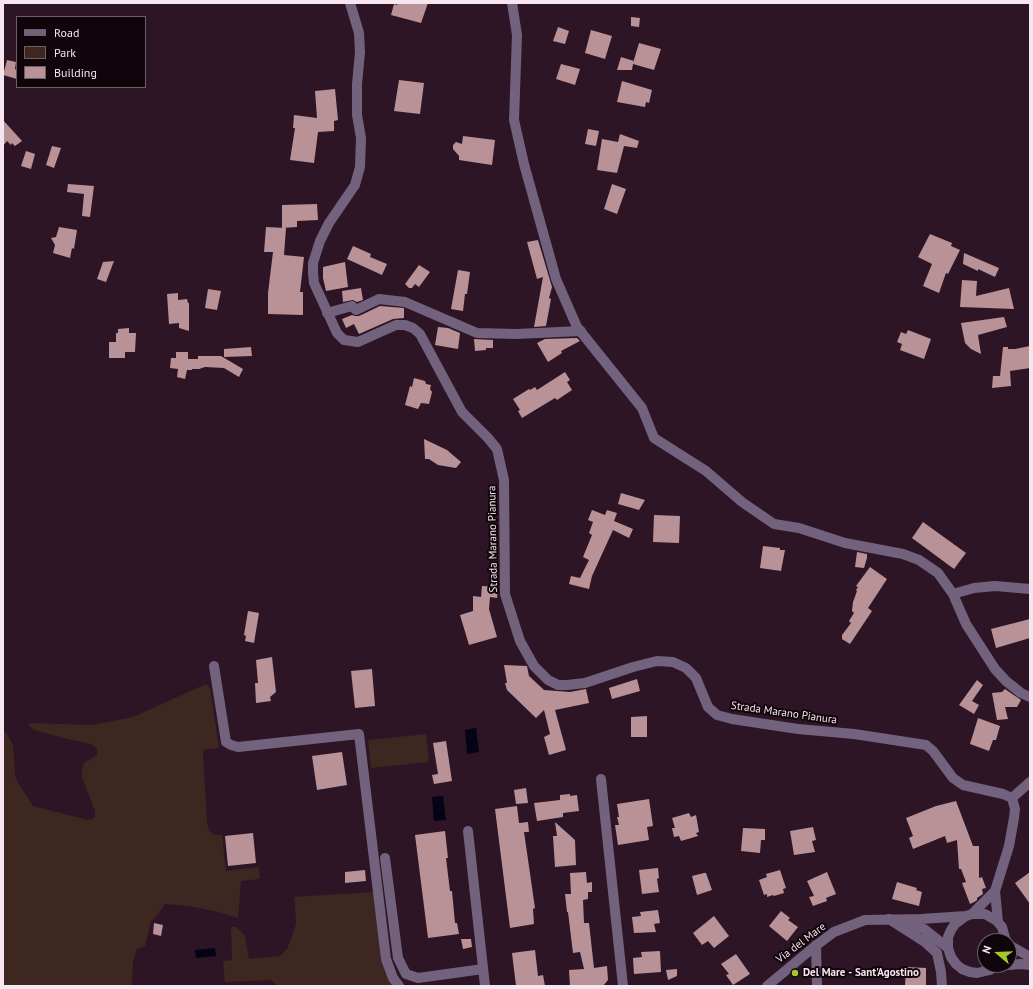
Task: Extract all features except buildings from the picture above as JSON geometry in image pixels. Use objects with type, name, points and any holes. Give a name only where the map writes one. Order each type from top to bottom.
[{"type":"street","name":"Strada Marano Pianura","points":[[350,3],[359,33],[360,57],[357,84],[357,115],[361,138],[360,167],[355,185],[320,241],[312,273],[314,283],[337,333],[344,340],[358,342],[396,325],[405,325],[413,328],[420,334],[462,412],[497,449],[504,480],[505,594],[520,641],[534,666],[548,680],[558,685],[585,683],[633,667],[657,661],[673,662],[686,668],[696,678],[708,707],[717,715],[732,719],[798,729],[854,734],[926,745],[933,751],[953,778],[962,785],[1003,794],[1012,798]]},
{"type":"street","points":[[512,3],[517,35],[514,120],[524,164],[556,279],[581,331],[642,408],[654,438],[706,471],[742,502],[774,524],[799,528],[845,543],[903,554],[919,560],[938,573],[952,594],[966,624],[995,669],[1006,681],[1030,697]]},
{"type":"street","points":[[327,313],[352,306],[356,310],[379,299],[405,302],[477,333],[516,334],[581,331]]},
{"type":"street","points":[[952,594],[974,588],[995,586],[1030,589]]},
{"type":"street","points":[[214,666],[226,742],[231,745],[238,747],[359,734],[386,959],[393,978],[399,986]]},
{"type":"street","points":[[601,779],[623,986]]},
{"type":"street","points":[[1004,933],[998,922],[995,891],[1009,846],[1015,809],[1012,798],[1030,782]]},
{"type":"street","points":[[468,831],[485,986]]},
{"type":"street","points":[[385,858],[398,958],[406,974],[418,978],[483,969]]},
{"type":"street","points":[[977,973],[962,969],[956,964],[951,957],[948,948],[948,937],[955,924],[969,915],[995,891]]},
{"type":"street","name":"Via del Mare","points":[[767,986],[782,972],[834,932],[865,920],[985,914],[998,922]]},
{"type":"street","points":[[894,919],[937,953],[942,986]]},
{"type":"street","name":"Via del Mare","points":[[894,919],[924,929],[948,948]]},
{"type":"street","points":[[816,945],[817,986]]},
{"type":"street","points":[[1017,950],[1030,957]]},
{"type":"street","points":[[1017,964],[1030,965]]},
{"type":"green space","points":[[206,684],[210,688],[219,748],[203,750],[207,823],[209,830],[214,835],[222,835],[226,871],[259,867],[260,879],[241,881],[238,918],[189,906],[165,904],[157,916],[151,921],[145,946],[137,949],[133,962],[132,986],[3,986],[3,730],[13,745],[15,774],[17,781],[33,806],[88,820],[95,818],[95,811],[82,777],[82,770],[84,763],[97,755],[97,748],[91,744],[35,730],[29,726],[29,723],[92,725],[133,717]]},
{"type":"green space","points":[[426,734],[429,762],[371,768],[368,740]]},
{"type":"green space","points":[[376,893],[393,986],[276,986],[276,984],[270,980],[225,982],[223,961],[232,960],[231,927],[236,927],[245,936],[249,959],[280,956],[287,949],[295,928],[296,921],[294,897]]},
{"type":"water","points":[[476,728],[479,752],[467,754],[465,730]]},
{"type":"water","points":[[443,796],[446,820],[434,821],[432,797]]},
{"type":"water","points":[[215,948],[216,956],[196,958],[195,950]]},
{"type":"place","name":"Del Mare - Sant'Agostino","points":[[795,973]]}]
